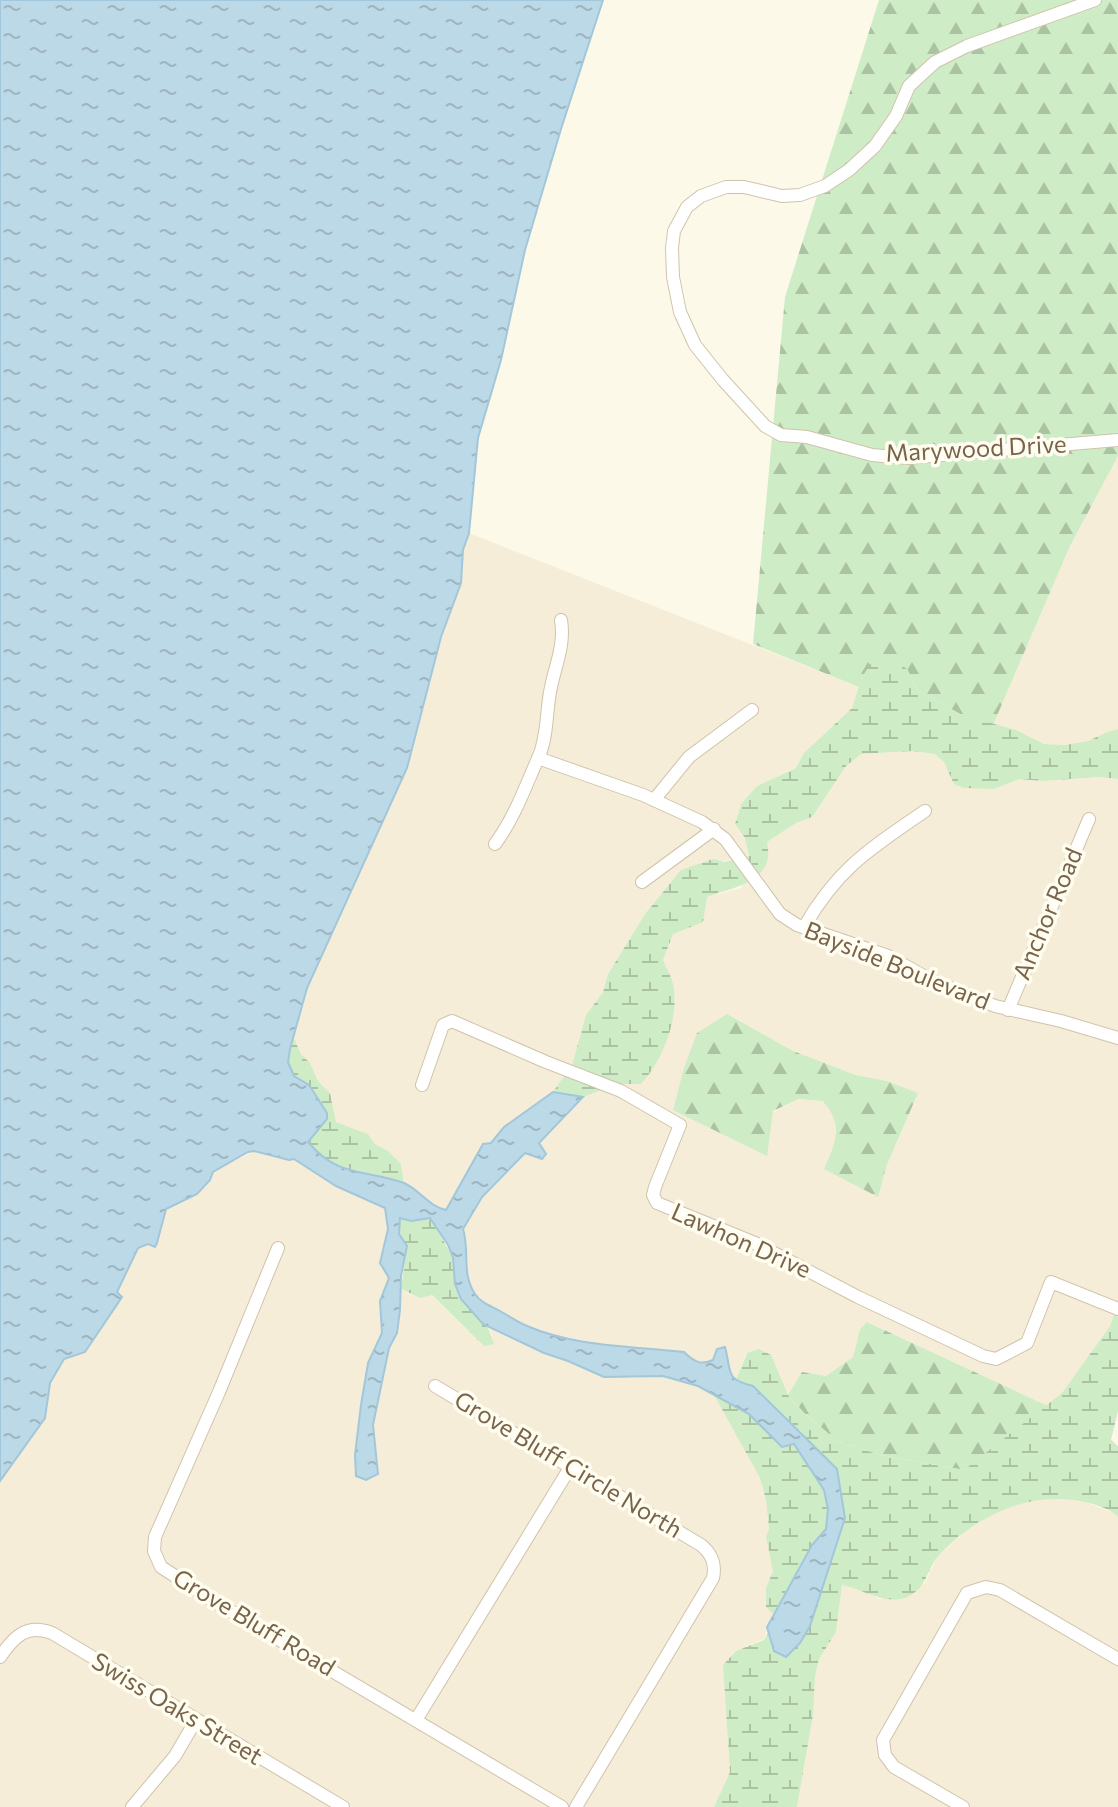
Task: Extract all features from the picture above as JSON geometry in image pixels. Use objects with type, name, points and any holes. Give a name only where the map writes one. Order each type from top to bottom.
[{"type":"street","name":"Marywood Drive","points":[[1095,0],[967,46],[935,62],[909,86],[896,116],[875,146],[849,170],[825,186],[809,193],[782,196],[744,187],[726,187],[701,196],[687,207],[677,222],[672,239],[672,263],[680,312],[695,345],[765,426],[781,435],[807,437],[872,455],[907,458],[1118,440]]},
{"type":"street","points":[[495,844],[519,807],[538,758],[549,693],[564,638],[561,620]]},
{"type":"street","points":[[654,800],[689,757],[752,710]]},
{"type":"street","name":"Bayside Boulevard","points":[[538,758],[654,800],[714,829],[732,848],[780,914],[804,927],[888,956],[955,991],[1008,1010],[1061,1021],[1118,1038]]},
{"type":"street","points":[[804,927],[830,886],[843,872],[871,848],[925,811]]},
{"type":"street","name":"Anchor Road","points":[[1008,1010],[1089,819]]},
{"type":"street","points":[[642,882],[714,829]]},
{"type":"street","name":"Lawhon Drive","points":[[422,1085],[443,1025],[452,1021],[621,1091],[680,1125],[655,1187],[653,1195],[657,1203],[755,1243],[858,1297],[983,1356],[996,1359],[1027,1343],[1051,1282],[1118,1309]]},
{"type":"street","name":"Grove Bluff Road","points":[[278,1248],[155,1537],[154,1551],[161,1567],[562,1807]]},
{"type":"street","name":"Grove Bluff Circle North","points":[[435,1386],[701,1545],[707,1549],[714,1563],[713,1578],[576,1807]]},
{"type":"street","points":[[416,1720],[571,1466]]},
{"type":"street","points":[[963,1807],[894,1767],[885,1755],[883,1740],[967,1593],[986,1587],[1000,1590],[1118,1659]]},
{"type":"street","name":"Swiss Oaks Street","points":[[0,1657],[21,1633],[39,1629],[52,1633],[343,1807]]},
{"type":"street","points":[[132,1807],[175,1756],[196,1720]]},
{"type":"shaded area","points":[[1118,456],[1118,729],[1088,741],[1065,745],[1044,744],[1016,730],[993,725],[1070,546]]},
{"type":"shaded area","points":[[469,533],[859,687],[852,708],[804,753],[796,768],[757,786],[741,804],[735,824],[745,838],[749,856],[681,870],[645,914],[608,974],[603,992],[586,1015],[572,1065],[553,1092],[504,1127],[491,1143],[483,1145],[446,1210],[434,1207],[404,1183],[401,1164],[375,1144],[368,1134],[336,1122],[330,1093],[318,1081],[293,1036],[307,988],[407,768],[441,637],[461,583],[463,550]]},
{"type":"shaded area","points":[[913,751],[935,754],[944,761],[954,784],[994,789],[1019,779],[1118,779],[1118,1303],[1110,1326],[1062,1393],[1048,1406],[868,1322],[860,1329],[853,1357],[826,1376],[802,1373],[788,1395],[780,1378],[746,1353],[735,1382],[728,1372],[728,1358],[706,1364],[693,1361],[684,1352],[622,1348],[526,1326],[483,1303],[469,1280],[463,1229],[482,1197],[525,1153],[542,1159],[539,1143],[583,1097],[618,1084],[673,985],[663,960],[673,934],[702,921],[706,897],[741,888],[767,842],[796,823],[812,817],[846,766],[861,754]],"holes":[[[727,1014],[793,1051],[856,1075],[887,1081],[918,1093],[886,1167],[837,1140],[834,1114],[823,1101],[799,1099],[773,1112]]]},
{"type":"shaded area","points":[[254,1151],[294,1159],[385,1207],[388,1229],[380,1263],[389,1278],[380,1301],[382,1333],[368,1363],[361,1405],[378,1474],[373,1425],[389,1348],[397,1333],[401,1289],[411,1295],[431,1295],[484,1346],[492,1336],[487,1325],[584,1369],[630,1378],[663,1376],[698,1386],[714,1395],[760,1478],[766,1500],[773,1571],[766,1588],[766,1607],[773,1614],[764,1639],[736,1651],[723,1665],[730,1772],[714,1807],[0,1807],[0,1481],[45,1418],[50,1383],[64,1359],[122,1297],[117,1292],[138,1248],[157,1243],[166,1209],[197,1194],[213,1172]]},
{"type":"shaded area","points":[[1061,1498],[1088,1503],[1118,1517],[1118,1807],[797,1807],[813,1715],[815,1677],[819,1659],[836,1632],[842,1585],[880,1599],[925,1583],[937,1557],[966,1531],[998,1510],[1030,1501]]},
{"type":"green space","points":[[879,0],[1118,0],[1118,456],[1070,546],[993,725],[962,715],[918,691],[907,669],[862,677],[859,687],[753,644],[785,297]]},
{"type":"green space","points":[[873,660],[894,661],[907,669],[918,691],[962,715],[1016,730],[1044,744],[1065,745],[1088,741],[1118,729],[1118,779],[1019,779],[994,789],[964,788],[954,784],[944,762],[935,754],[913,751],[861,754],[846,766],[812,817],[796,823],[767,842],[768,855],[759,874],[740,886],[707,897],[703,922],[673,934],[663,960],[675,997],[672,1024],[663,1051],[641,1084],[618,1084],[583,1097],[553,1092],[572,1065],[586,1015],[603,992],[608,974],[645,914],[681,870],[713,859],[724,862],[749,856],[745,838],[735,824],[741,804],[757,786],[796,768],[804,753],[852,708],[862,677]]},
{"type":"green space","points":[[727,1014],[793,1051],[856,1075],[887,1081],[918,1093],[886,1167],[878,1197],[824,1169],[832,1150],[836,1126],[823,1101],[799,1099],[773,1111],[767,1156],[673,1110],[697,1033]]},
{"type":"green space","points":[[293,1036],[318,1081],[330,1093],[336,1122],[368,1134],[375,1144],[388,1151],[401,1164],[404,1183],[340,1167],[318,1153],[308,1142],[327,1119],[309,1085],[294,1076],[288,1062]]},
{"type":"green space","points":[[400,1217],[411,1221],[430,1218],[453,1257],[455,1284],[461,1299],[487,1325],[494,1344],[484,1346],[432,1295],[420,1298],[401,1289],[407,1246],[399,1234]]},
{"type":"green space","points":[[1118,1303],[1118,1411],[1111,1440],[1118,1446],[1118,1517],[1105,1509],[1079,1501],[1059,1499],[1021,1504],[986,1518],[954,1540],[936,1559],[919,1588],[907,1597],[882,1598],[842,1585],[836,1632],[819,1659],[815,1677],[813,1715],[797,1807],[714,1807],[730,1772],[723,1665],[736,1651],[764,1640],[768,1633],[774,1651],[810,1626],[845,1518],[802,1433],[753,1386],[735,1382],[747,1353],[759,1349],[771,1355],[788,1395],[836,1440],[880,1455],[964,1470],[1062,1393],[1110,1326]]},
{"type":"green space","points":[[867,1322],[1048,1406],[964,1470],[880,1455],[836,1440],[788,1395],[802,1372],[826,1376],[853,1357],[860,1329]]},
{"type":"green space","points":[[714,1395],[749,1414],[782,1447],[794,1444],[824,1490],[828,1509],[826,1529],[812,1545],[773,1614],[766,1607],[766,1588],[773,1571],[766,1537],[769,1529],[766,1500],[760,1478]]},
{"type":"water","points":[[0,0],[603,0],[525,250],[501,360],[478,438],[461,583],[441,637],[407,768],[307,988],[288,1062],[294,1076],[309,1085],[327,1113],[327,1119],[308,1142],[319,1154],[341,1167],[404,1183],[446,1210],[483,1144],[491,1143],[504,1127],[553,1092],[583,1097],[539,1143],[546,1154],[542,1159],[525,1153],[482,1197],[463,1229],[468,1278],[480,1300],[516,1321],[546,1333],[604,1345],[684,1352],[701,1362],[713,1360],[717,1349],[725,1347],[733,1377],[753,1386],[837,1469],[845,1518],[810,1626],[800,1643],[786,1657],[774,1651],[767,1627],[812,1545],[826,1529],[828,1509],[824,1490],[794,1444],[782,1447],[749,1414],[698,1386],[663,1376],[604,1377],[483,1324],[461,1299],[455,1284],[453,1257],[430,1218],[411,1221],[400,1218],[399,1234],[407,1246],[401,1276],[397,1333],[389,1348],[373,1425],[378,1474],[366,1480],[356,1476],[355,1455],[368,1363],[382,1333],[380,1301],[389,1278],[380,1263],[388,1229],[385,1208],[336,1186],[294,1159],[248,1152],[213,1172],[197,1194],[166,1209],[155,1247],[148,1244],[138,1248],[117,1292],[122,1297],[85,1352],[64,1359],[50,1383],[45,1418],[0,1481]]}]
